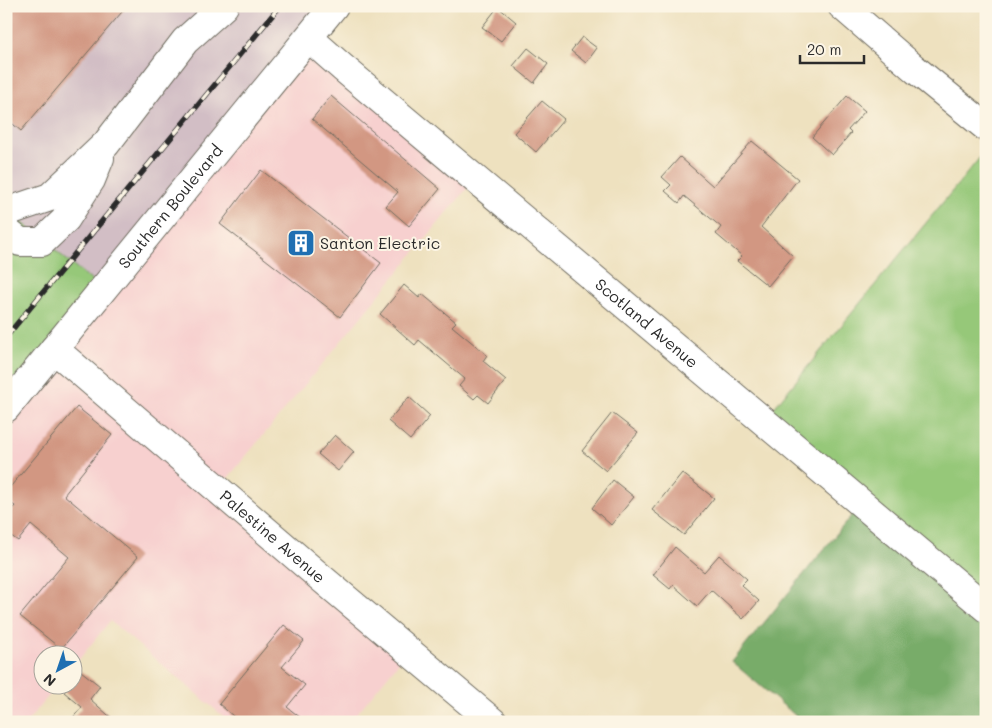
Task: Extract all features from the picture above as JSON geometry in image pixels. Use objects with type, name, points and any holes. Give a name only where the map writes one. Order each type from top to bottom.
[{"type":"street","points":[[106,144],[91,180],[66,219],[42,242],[20,242],[8,221],[50,197],[106,144],[185,41],[224,6]]},
{"type":"street","name":"Southern Boulevard","points":[[6,408],[334,6]]},
{"type":"street","points":[[842,6],[986,127]]},
{"type":"street","name":"Scotland Avenue","points":[[309,38],[342,68],[986,608]]},
{"type":"street","name":"Palestine Avenue","points":[[54,349],[492,722]]},
{"type":"shaded area","points":[[6,6],[334,6],[103,290],[6,209]]},
{"type":"shaded area","points":[[309,38],[475,179],[218,490],[408,651],[350,722],[230,722],[110,621],[82,656],[82,646],[32,646],[32,696],[49,696],[27,722],[6,722],[6,408]]},
{"type":"green space","points":[[986,150],[986,608],[763,421]]},
{"type":"green space","points":[[6,209],[103,290],[6,408]]},
{"type":"green space","points":[[861,504],[986,608],[986,722],[792,722],[796,716],[732,662]]},
{"type":"building","points":[[6,6],[127,6],[21,131],[6,118]]},
{"type":"building","points":[[498,7],[516,22],[501,41],[482,27]]},
{"type":"building","points":[[582,37],[597,48],[586,63],[571,51]]},
{"type":"building","points":[[528,48],[548,64],[534,83],[513,66]]},
{"type":"building","points":[[331,96],[440,189],[409,226],[386,206],[398,192],[312,119]]},
{"type":"building","points":[[847,96],[865,111],[848,130],[851,133],[832,155],[812,137]]},
{"type":"building","points":[[542,101],[564,119],[536,152],[514,133]]},
{"type":"building","points":[[752,141],[798,179],[761,227],[793,256],[768,286],[737,261],[742,256],[716,234],[721,227],[684,196],[679,203],[665,191],[671,185],[662,177],[680,157],[713,186]]},
{"type":"building","name":"Santon Electric","points":[[261,170],[381,263],[340,317],[220,224]]},
{"type":"building","points":[[404,285],[419,298],[422,294],[456,322],[452,326],[487,355],[483,361],[506,380],[488,403],[478,395],[474,399],[459,386],[465,379],[419,340],[415,345],[380,314]]},
{"type":"building","points":[[409,397],[430,416],[410,440],[388,421]]},
{"type":"building","points":[[77,407],[112,435],[64,495],[138,557],[64,646],[57,646],[20,616],[69,557],[31,525],[18,541],[6,532],[6,516],[15,506],[6,500],[6,492]]},
{"type":"building","points":[[612,413],[638,433],[606,471],[582,451]]},
{"type":"building","points":[[335,435],[354,452],[338,471],[318,454]]},
{"type":"building","points":[[682,473],[714,498],[684,535],[652,510]]},
{"type":"building","points":[[613,480],[634,497],[611,525],[592,508]]},
{"type":"building","points":[[675,547],[704,572],[719,555],[747,579],[741,585],[759,601],[743,619],[711,590],[697,606],[673,585],[670,589],[653,575]]},
{"type":"building","points":[[284,625],[304,641],[282,667],[305,685],[287,707],[306,722],[240,722],[219,704]]},
{"type":"building","points":[[82,672],[100,686],[90,699],[116,722],[69,722],[82,707],[69,696],[82,696]]},
{"type":"railway","points":[[6,337],[280,6]]},
{"type":"place","name":"Santon Electric","points":[[301,243]]}]
